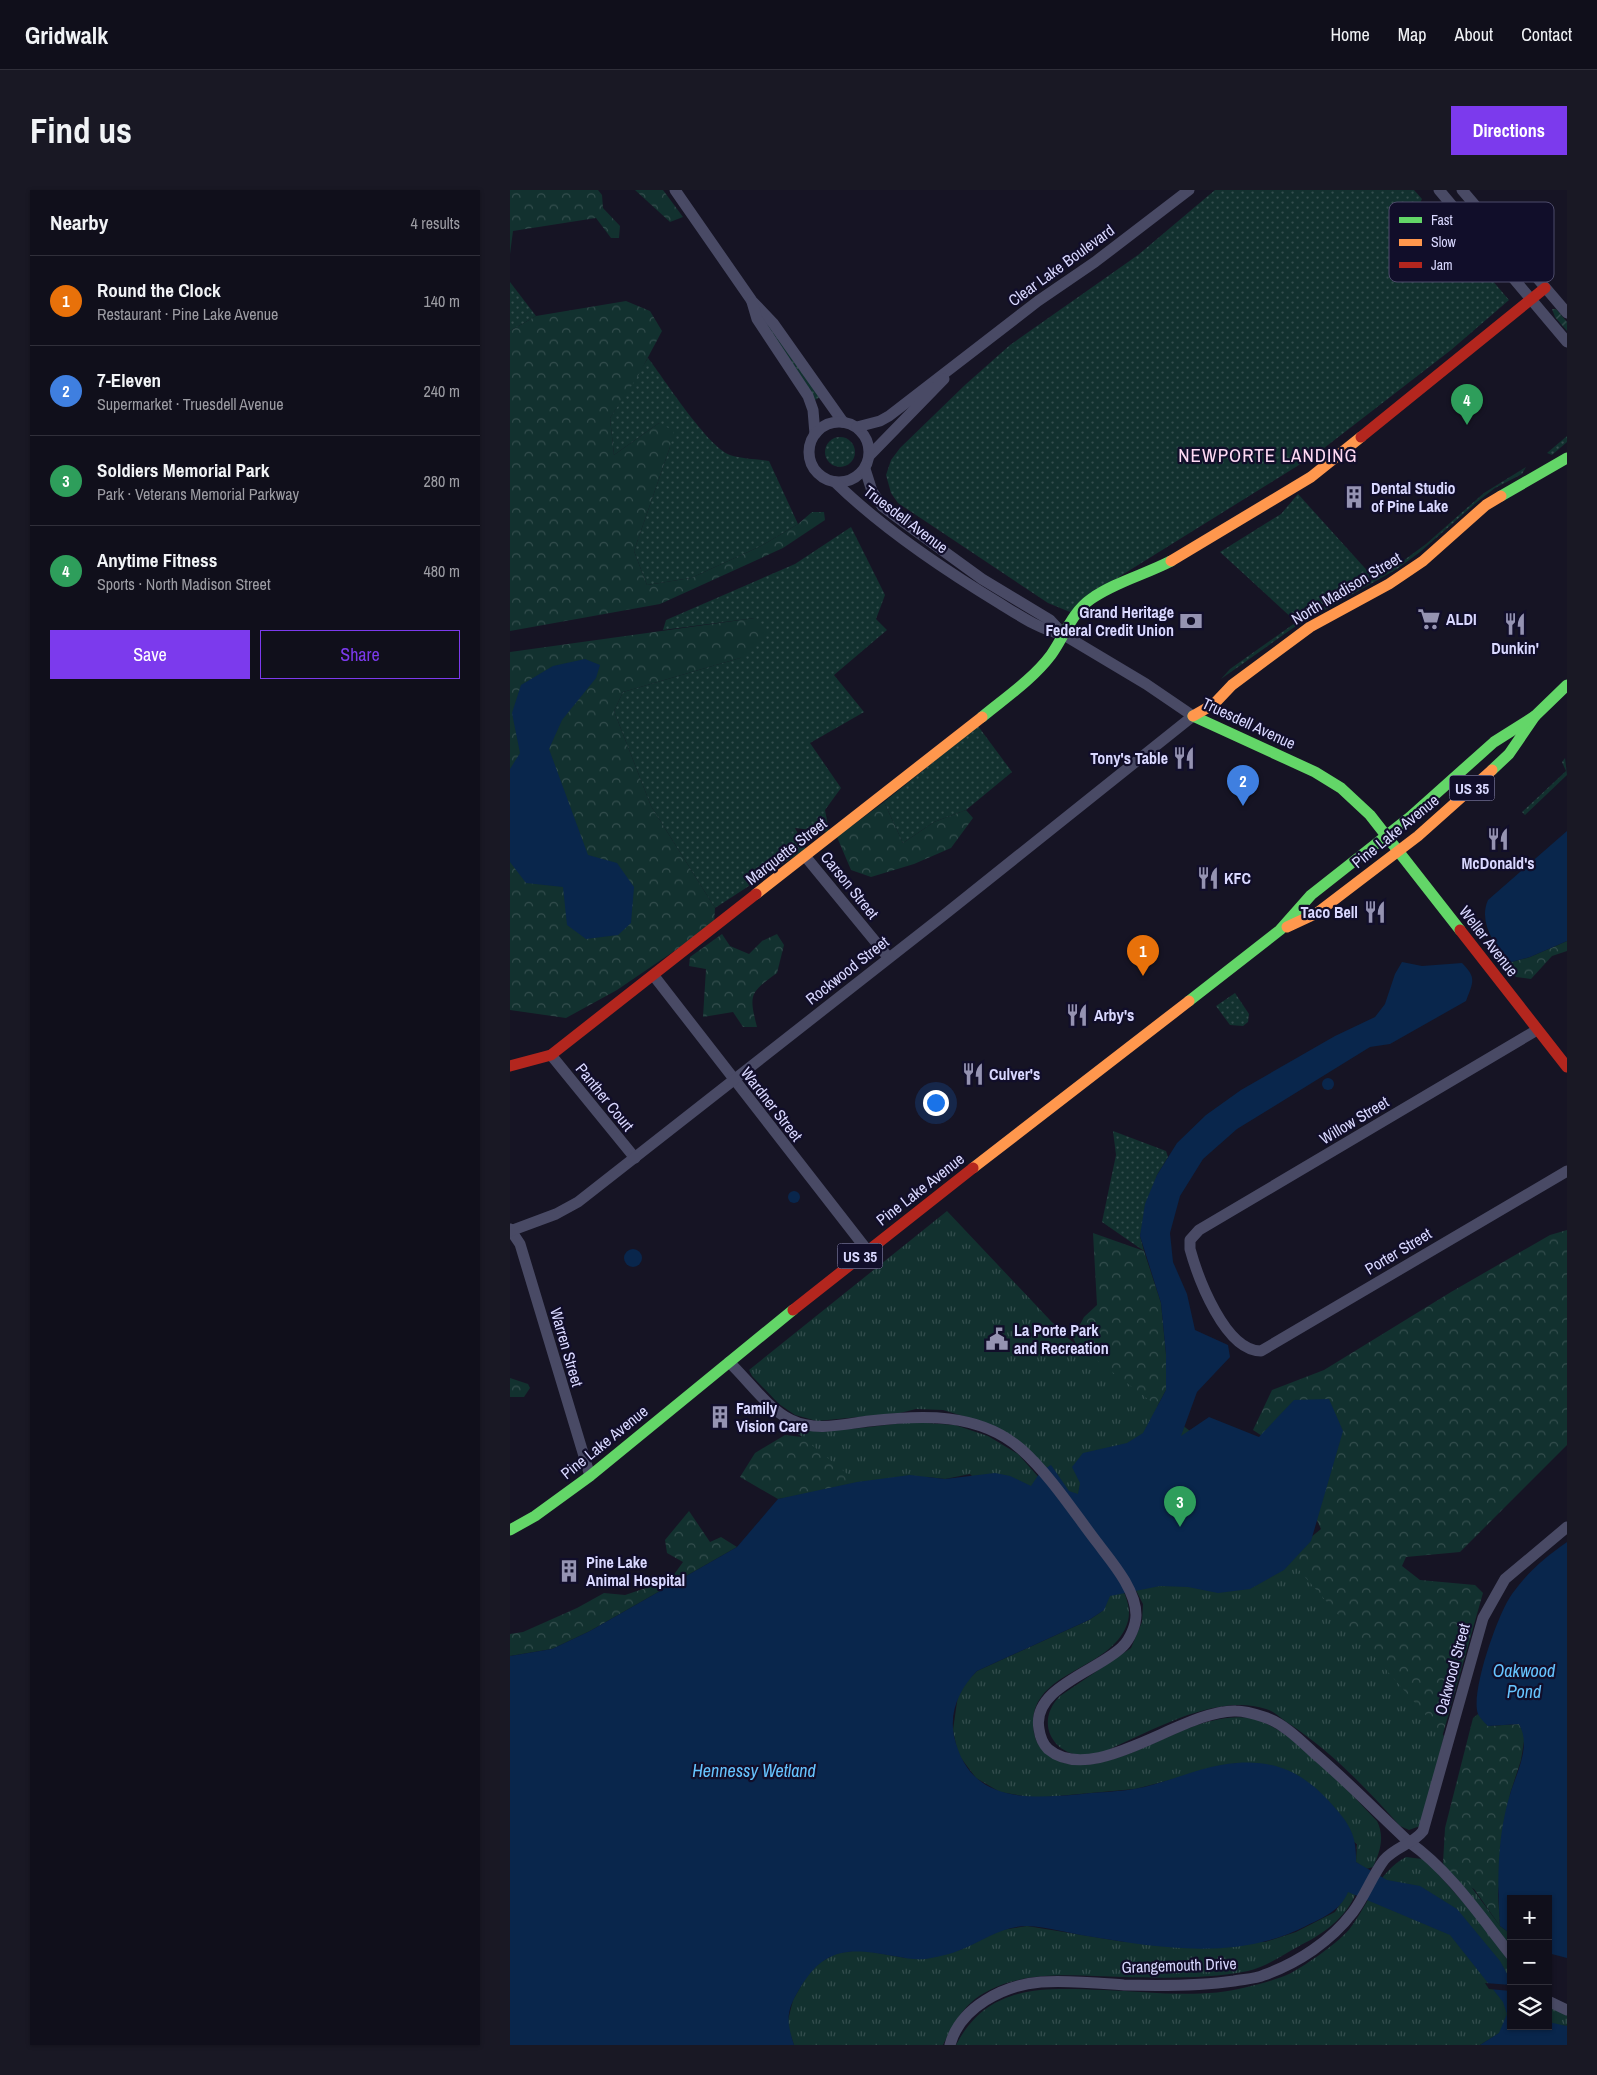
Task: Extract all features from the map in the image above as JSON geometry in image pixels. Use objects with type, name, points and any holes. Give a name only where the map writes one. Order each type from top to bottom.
[{"type":"street","points":[[675,190],[752,301],[773,323],[843,422]]},
{"type":"street","name":"Clear Lake Boulevard","points":[[858,427],[880,421],[889,416],[1189,190]]},
{"type":"street","points":[[1462,190],[1472,202]]},
{"type":"street","points":[[1445,192],[1453,202]]},
{"type":"street","points":[[1517,282],[1567,342]]},
{"type":"street","points":[[1540,282],[1567,313]]},
{"type":"street","name":"Marquette Street","points":[[510,1066],[551,1055],[654,976],[1018,688],[1050,656],[1089,600],[1114,585],[1168,563],[1195,549],[1311,477],[1545,288]]},
{"type":"street","points":[[752,301],[756,319],[808,396],[813,410],[815,434]]},
{"type":"street","name":"Clear Lake Boulevard","points":[[870,455],[937,387],[953,367]]},
{"type":"street","points":[[843,422],[858,427],[867,440],[870,455],[864,469],[852,480],[835,482],[823,478],[812,465],[809,448],[815,434],[827,424],[843,422]]},
{"type":"street","name":"North Madison Street","points":[[1193,716],[1214,704],[1232,685],[1310,627],[1390,584],[1423,560],[1486,504],[1567,458]]},
{"type":"street","name":"Truesdell Avenue","points":[[864,469],[872,491],[882,506],[982,579],[1050,620],[1064,635],[1153,688],[1193,716],[1315,772],[1340,788],[1374,819],[1386,835]]},
{"type":"street","name":"Truesdell Avenue","points":[[835,482],[856,502],[950,572],[1044,630],[1064,635]]},
{"type":"street","name":"Pine Lake Avenue","points":[[1280,930],[1317,914],[1399,851],[1509,754],[1535,716],[1567,685]]},
{"type":"street","name":"Rockwood Street","points":[[510,1231],[572,1207],[1193,716]]},
{"type":"street","name":"Pine Lake Avenue","points":[[510,1530],[535,1516],[590,1476],[867,1250],[1280,930],[1311,895],[1410,817],[1494,742],[1535,716]]},
{"type":"street","name":"Weller Avenue","points":[[1386,835],[1567,1066]]},
{"type":"street","name":"Carson Street","points":[[805,856],[888,957]]},
{"type":"street","name":"Wardner Street","points":[[654,976],[867,1250]]},
{"type":"street","name":"Willow Street","points":[[1245,1348],[1235,1338],[1210,1303],[1193,1260],[1190,1240],[1199,1230],[1537,1030]]},
{"type":"street","name":"Panther Court","points":[[551,1055],[634,1158]]},
{"type":"street","name":"Porter Street","points":[[1245,1348],[1251,1351],[1260,1350],[1567,1172]]},
{"type":"street","name":"Warren Street","points":[[510,1231],[520,1244],[590,1476]]},
{"type":"street","points":[[729,1362],[768,1402],[791,1420],[824,1427],[925,1417],[967,1422],[1005,1438],[1020,1449],[1041,1471],[1112,1563],[1130,1592],[1136,1616],[1132,1633],[1124,1646],[1058,1688],[1047,1700],[1041,1711],[1038,1725],[1041,1739],[1048,1749],[1067,1758],[1091,1760],[1116,1753],[1192,1721],[1234,1711],[1267,1718],[1294,1735],[1409,1842],[1425,1853],[1470,1902],[1507,1950]]},
{"type":"street","name":"Oakwood Street","points":[[1409,1842],[1419,1837],[1423,1831],[1434,1801],[1483,1618],[1506,1579],[1567,1527]]},
{"type":"street","name":"Grangemouth Drive","points":[[950,2045],[953,2034],[969,2012],[998,1992],[1040,1982],[1144,1985],[1216,1983],[1262,1976],[1297,1961],[1325,1940],[1342,1924],[1363,1897],[1375,1873],[1395,1850],[1409,1842]]},
{"type":"street","points":[[1552,2003],[1567,2010]]},
{"type":"green space","points":[[510,190],[598,190],[602,195],[603,208],[620,226],[619,238],[611,238],[596,218],[513,231],[510,254]]},
{"type":"green space","points":[[635,190],[663,190],[683,217],[670,222]]},
{"type":"green space","points":[[1215,190],[1414,190],[1422,199],[1420,202],[1389,202],[1389,282],[1494,282],[1509,300],[1451,350],[1315,455],[1122,575],[1070,612],[1048,603],[898,503],[891,493],[886,475],[891,460],[900,448],[965,385],[1010,345],[1138,255]]},
{"type":"green space","points":[[510,282],[536,316],[510,331]]},
{"type":"green space","points":[[626,301],[650,311],[662,331],[638,376],[610,418],[614,455],[659,423],[674,431],[634,551],[647,585],[691,578],[761,546],[798,524],[812,512],[824,512],[825,520],[783,548],[660,604],[510,631],[510,331],[536,316]]},
{"type":"green space","points":[[1552,309],[1556,309],[1567,322],[1567,331],[1555,317]]},
{"type":"green space","points":[[761,315],[820,397],[815,400]]},
{"type":"green space","points":[[648,358],[698,426],[721,449],[730,455],[769,461],[798,524],[761,546],[691,578],[647,585],[634,551],[670,447],[659,423],[614,455],[610,418]]},
{"type":"green space","points":[[1567,436],[1567,442],[1552,455],[1547,453]]},
{"type":"green space","points":[[840,437],[851,441],[855,452],[851,463],[840,467],[829,463],[825,452],[829,441]]},
{"type":"green space","points":[[1526,467],[1522,474],[1495,488],[1420,552],[1397,569],[1293,628],[1221,679],[1230,669],[1295,623],[1392,569],[1426,544],[1484,493]]},
{"type":"green space","points":[[1298,494],[1373,577],[1294,620],[1220,552],[1281,514]]},
{"type":"green space","points":[[851,527],[885,595],[876,619],[887,630],[834,675],[864,712],[810,743],[841,788],[825,810],[829,832],[795,828],[806,849],[715,908],[651,806],[614,711],[623,692],[740,658],[755,618],[663,630],[666,620],[795,564]]},
{"type":"green space","points":[[755,618],[768,634],[740,658],[623,692],[614,711],[651,806],[715,908],[714,924],[617,990],[566,1018],[510,1010],[510,652]]},
{"type":"green space","points":[[978,726],[1012,772],[966,810],[934,822],[903,843],[884,802]]},
{"type":"green space","points":[[1565,758],[1567,775],[1525,815],[1522,812],[1566,771],[1562,762]]},
{"type":"green space","points":[[884,802],[903,843],[934,822],[966,810],[973,818],[951,848],[914,864],[871,877],[851,870],[837,837]]},
{"type":"green space","points":[[722,934],[730,946],[749,954],[762,941],[777,934],[784,945],[777,973],[761,985],[753,996],[752,1001],[757,1027],[743,1027],[733,1012],[703,1017],[706,969],[689,966],[690,957]]},
{"type":"green space","points":[[1567,941],[1567,951],[1552,956],[1531,979],[1516,977],[1508,967],[1508,963],[1530,957]]},
{"type":"green space","points":[[1235,993],[1249,1014],[1248,1022],[1243,1026],[1230,1025],[1216,1006]]},
{"type":"green space","points":[[1113,1131],[1166,1151],[1168,1157],[1157,1175],[1140,1236],[1144,1251],[1102,1222],[1116,1155]]},
{"type":"green space","points":[[947,1211],[1065,1336],[1190,1431],[1292,1562],[1444,1736],[1420,1826],[1409,1830],[1400,1826],[1361,1784],[1319,1746],[1275,1713],[1249,1705],[1231,1705],[1194,1713],[1158,1727],[1105,1752],[1093,1755],[1080,1755],[1068,1752],[1059,1746],[1052,1738],[1048,1729],[1048,1718],[1052,1707],[1060,1696],[1131,1648],[1142,1622],[1143,1604],[1117,1554],[1075,1500],[979,1421],[943,1410],[916,1409],[900,1413],[817,1421],[795,1415],[779,1404],[752,1376],[749,1370]]},
{"type":"green space","points":[[1567,1230],[1567,1445],[1460,1552],[1406,1557],[1402,1566],[1420,1580],[1475,1585],[1483,1593],[1431,1776],[1357,1761],[1251,1696],[1294,1551],[1321,1529],[1285,1451],[1253,1430],[1272,1390],[1324,1370],[1451,1292],[1550,1235]]},
{"type":"green space","points":[[1093,1233],[1144,1251],[1161,1303],[1166,1354],[1166,1390],[1143,1433],[1105,1402],[1073,1338],[1084,1317],[1097,1305]]},
{"type":"green space","points":[[510,1378],[528,1384],[530,1388],[524,1397],[510,1397]]},
{"type":"green space","points":[[913,1422],[955,1425],[988,1436],[1018,1454],[1042,1481],[1118,1579],[1124,1591],[1129,1610],[1128,1622],[1115,1644],[1053,1685],[1041,1697],[1034,1713],[1034,1733],[1043,1751],[1061,1762],[1075,1765],[1091,1764],[1124,1756],[1203,1723],[1232,1717],[1251,1718],[1260,1721],[1276,1729],[1307,1751],[1377,1821],[1381,1833],[1381,1844],[1373,1867],[1366,1869],[1356,1862],[1357,1844],[1237,1763],[1135,1789],[1035,1798],[1000,1792],[976,1778],[958,1754],[953,1730],[958,1695],[964,1684],[977,1671],[1089,1620],[1104,1610],[970,1474],[945,1479],[910,1475],[857,1482],[786,1424],[802,1428],[834,1430]]},
{"type":"green space","points":[[785,1435],[1019,1463],[778,1499],[740,1477],[755,1453]]},
{"type":"green space","points":[[689,1511],[710,1542],[721,1537],[737,1547],[590,1631],[552,1649],[510,1656],[510,1634],[523,1632],[577,1608],[604,1593],[625,1595],[670,1580],[683,1562],[667,1553],[665,1540]]},
{"type":"green space","points":[[1478,1714],[1488,1726],[1519,1724],[1525,1735],[1521,1760],[1510,1794],[1498,1894],[1500,1926],[1474,1889],[1450,1876],[1443,1863],[1445,1828],[1473,1718]]},
{"type":"green space","points":[[1406,1857],[1422,1859],[1429,1864],[1472,1912],[1507,1957],[1507,2028],[1480,2045],[956,2045],[969,2025],[984,2010],[1001,2000],[1019,1994],[1039,1990],[1060,1989],[1176,1994],[1212,1993],[1252,1986],[1291,1973],[1331,1946],[1346,1933],[1381,1879],[1396,1863]]},
{"type":"green space","points":[[1464,1877],[1500,1926],[1507,1931],[1507,1943],[1457,1884]]},
{"type":"green space","points":[[1348,1891],[1356,1893],[1352,1902],[1332,1925],[1316,1937],[1261,1967],[1233,1974],[1202,1977],[1154,1978],[1066,1975],[1027,1978],[1009,1982],[991,1989],[975,1999],[956,2020],[943,2045],[794,2045],[787,2024],[793,2000],[806,1977],[819,1963],[837,1953],[861,1950],[906,1958],[960,1950],[1001,1930],[1027,1926],[1125,1942],[1265,1942],[1296,1932],[1335,1912]]},
{"type":"green space","points":[[1552,2008],[1567,2014],[1567,2026],[1552,2024]]},
{"type":"water","points":[[585,659],[600,665],[596,678],[562,720],[549,749],[588,855],[617,863],[634,887],[631,923],[618,935],[586,939],[567,925],[563,887],[526,883],[510,862],[510,769],[520,753],[512,713],[521,685],[553,666]]},
{"type":"water","points":[[1567,831],[1567,941],[1530,957],[1508,963],[1489,933],[1485,917],[1488,900]]},
{"type":"water","name":"Hennessy Wetland","points":[[1402,962],[1422,966],[1462,963],[1470,973],[1472,980],[1466,1001],[1390,1044],[1370,1047],[1237,1129],[1203,1159],[1180,1196],[1170,1233],[1173,1262],[1187,1294],[1195,1330],[1228,1345],[1230,1357],[1197,1392],[1181,1436],[1209,1417],[1259,1437],[1294,1400],[1329,1399],[1343,1431],[1311,1541],[1284,1570],[1250,1589],[1218,1593],[1188,1587],[1160,1586],[1110,1596],[1104,1610],[1089,1620],[977,1671],[957,1700],[953,1727],[954,1736],[962,1758],[972,1774],[986,1785],[1003,1792],[1021,1796],[1061,1796],[1128,1790],[1224,1764],[1264,1764],[1287,1770],[1309,1782],[1335,1807],[1353,1835],[1356,1862],[1387,1880],[1420,1886],[1457,1909],[1500,1961],[1507,1974],[1507,2014],[1503,2002],[1450,1935],[1348,1892],[1345,1899],[1336,1909],[1306,1926],[1280,1937],[1226,1948],[1198,1949],[1142,1944],[1027,1926],[1009,1928],[957,1951],[927,1959],[912,1959],[864,1952],[840,1953],[829,1957],[819,1964],[809,1974],[795,1996],[789,2016],[794,2045],[510,2045],[510,1656],[552,1649],[590,1631],[737,1547],[778,1499],[857,1482],[910,1475],[945,1479],[995,1473],[1010,1476],[1031,1486],[1041,1471],[1051,1465],[1069,1491],[1078,1494],[1080,1483],[1072,1467],[1083,1453],[1127,1443],[1143,1433],[1166,1390],[1166,1354],[1161,1303],[1140,1236],[1145,1204],[1157,1175],[1177,1143],[1206,1115],[1241,1090],[1335,1036],[1375,1017],[1385,1004],[1395,974]]},
{"type":"water","points":[[1326,1078],[1330,1078],[1334,1084],[1330,1090],[1326,1090],[1322,1086],[1322,1082]]},
{"type":"water","points":[[796,1191],[799,1192],[799,1202],[792,1203],[789,1202],[788,1195],[789,1192]]},
{"type":"water","points":[[629,1249],[637,1249],[642,1254],[640,1265],[629,1267],[624,1262],[624,1254]]},
{"type":"water","name":"Oakwood Pond","points":[[1567,1542],[1567,1958],[1552,1954],[1552,1895],[1507,1895],[1507,1931],[1500,1926],[1498,1875],[1503,1824],[1506,1808],[1522,1758],[1524,1740],[1519,1724],[1488,1726],[1478,1714],[1477,1704],[1478,1689],[1487,1653],[1506,1604],[1530,1572]]},
{"type":"water","name":"Hennessy Wetland","points":[[1507,2014],[1507,2030],[1552,2030],[1552,2023],[1567,2026],[1567,2045],[1480,2045],[1499,2033]]},
{"type":"pier","points":[[1485,1983],[1507,1985],[1507,1991],[1489,1989]]},
{"type":"traffic: fast","points":[[1501,496],[1567,458]]},
{"type":"traffic: fast","points":[[982,717],[1044,664],[1084,604],[1110,588],[1171,561]]},
{"type":"traffic: fast","points":[[1492,770],[1509,754],[1535,716],[1567,685]]},
{"type":"traffic: fast","points":[[1193,716],[1315,772],[1341,788],[1370,815],[1460,930]]},
{"type":"traffic: fast","points":[[1189,1001],[1280,930],[1311,895],[1410,817],[1494,742],[1535,716]]},
{"type":"traffic: fast","points":[[510,1530],[535,1516],[590,1476],[793,1310]]},
{"type":"traffic: slow","points":[[1171,561],[1311,477],[1361,437]]},
{"type":"traffic: slow","points":[[1193,716],[1214,704],[1232,685],[1310,627],[1389,584],[1423,561],[1486,505],[1501,496]]},
{"type":"traffic: slow","points":[[756,894],[982,717]]},
{"type":"traffic: slow","points":[[1287,927],[1317,913],[1418,836],[1492,770]]},
{"type":"traffic: slow","points":[[973,1168],[1189,1001]]},
{"type":"traffic: jam","points":[[1361,437],[1545,288]]},
{"type":"traffic: jam","points":[[510,1066],[551,1055],[756,894]]},
{"type":"traffic: jam","points":[[1460,930],[1567,1067]]},
{"type":"traffic: jam","points":[[793,1310],[973,1168]]},
{"type":"place","name":"Anytime Fitness","points":[[1467,425]]},
{"type":"place","name":"Dental Studio of Pine Lake","points":[[1354,497]]},
{"type":"place","name":"ALDI","points":[[1429,619]]},
{"type":"place","name":"Grand Heritage Federal Credit Union","points":[[1191,621]]},
{"type":"place","name":"Dunkin'","points":[[1515,624]]},
{"type":"place","name":"Tony's Table","points":[[1184,758]]},
{"type":"place","name":"7-Eleven","points":[[1243,806]]},
{"type":"place","name":"McDonald's","points":[[1498,839]]},
{"type":"place","name":"KFC","points":[[1208,878]]},
{"type":"place","name":"Taco Bell","points":[[1375,912]]},
{"type":"place","name":"Round the Clock","points":[[1143,976]]},
{"type":"place","name":"Arby's","points":[[1077,1015]]},
{"type":"place","name":"Culver's","points":[[973,1074]]},
{"type":"place","name":"La Porte Park and Recreation","points":[[997,1339]]},
{"type":"place","name":"Family Vision Care","points":[[720,1417]]},
{"type":"place","name":"Soldiers Memorial Park","points":[[1180,1527]]},
{"type":"place","name":"Pine Lake Animal Hospital","points":[[569,1571]]},
{"type":"district","name":"NEWPORTE LANDING","points":[[1268,455]]}]
